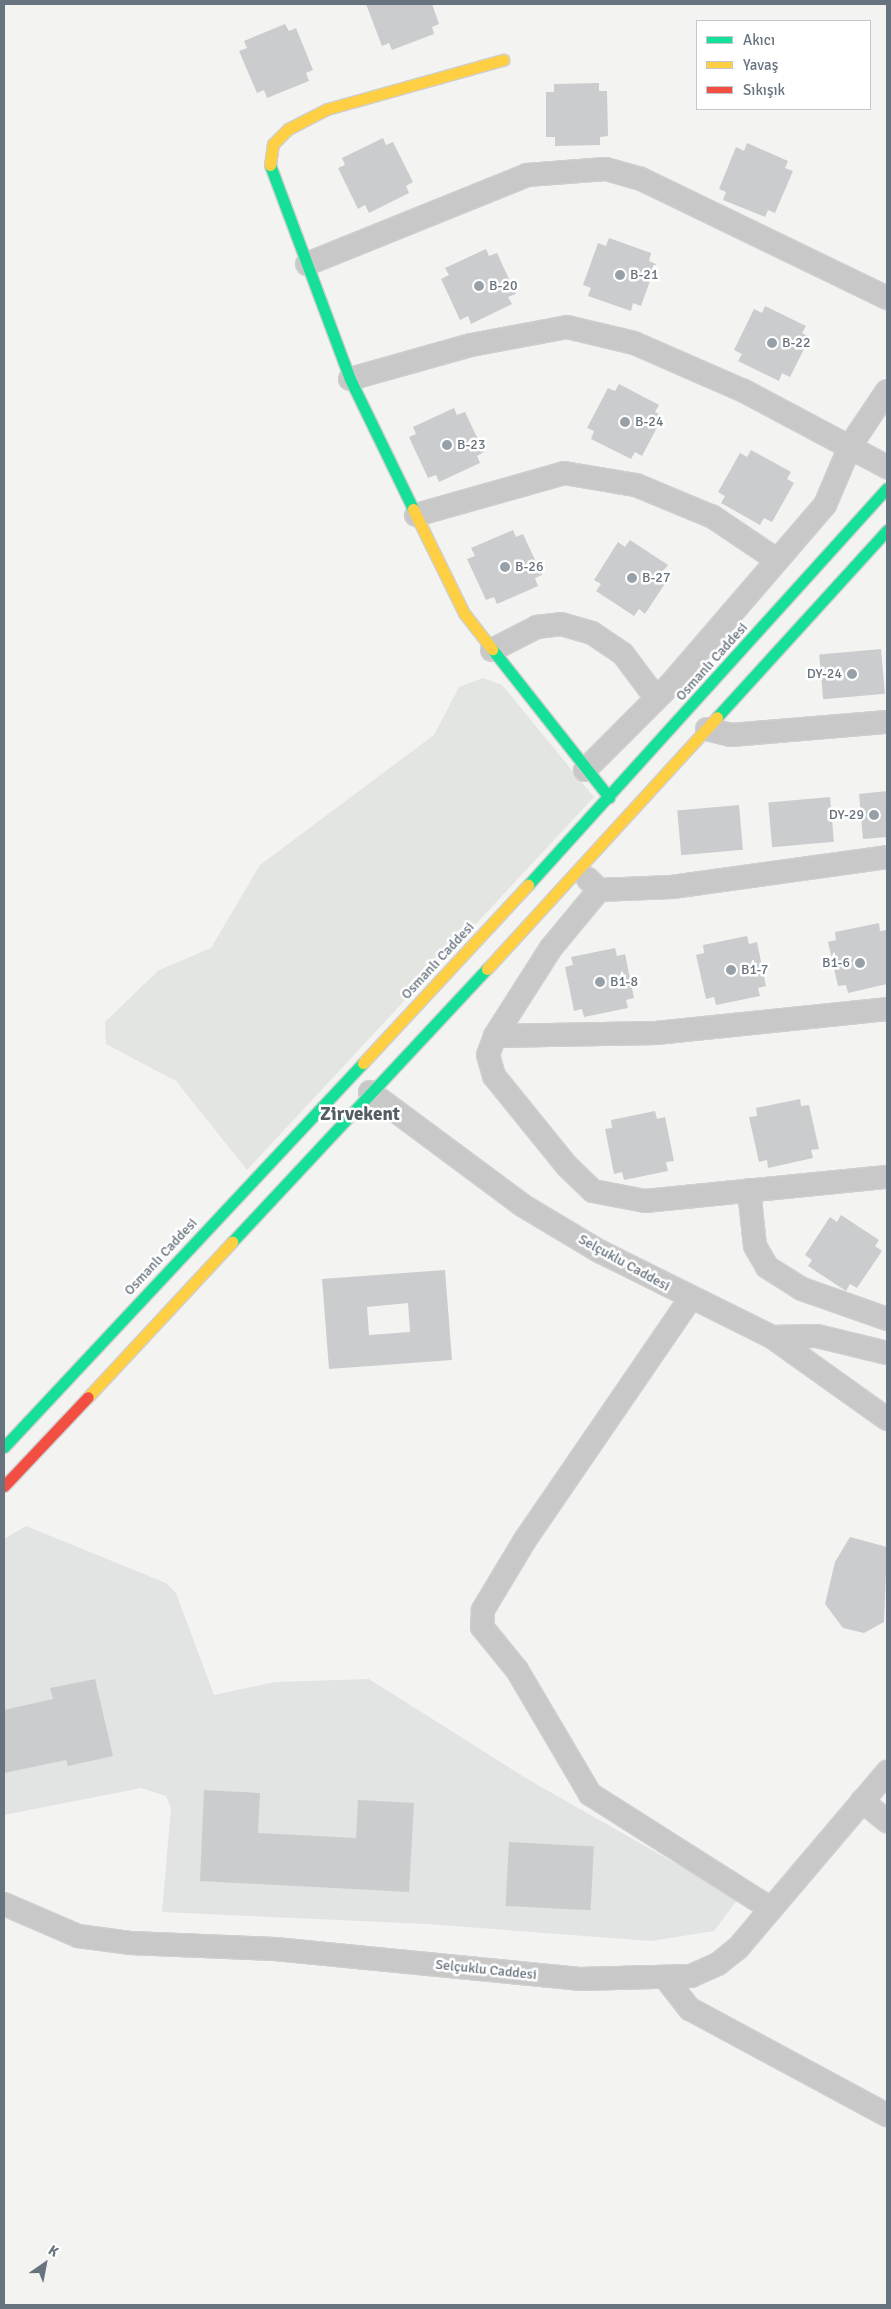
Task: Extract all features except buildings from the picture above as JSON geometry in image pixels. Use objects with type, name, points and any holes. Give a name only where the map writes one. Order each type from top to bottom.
[{"type":"street","points":[[503,60],[327,108],[288,129],[273,144],[270,164],[350,379],[464,613],[584,770],[609,797]]},
{"type":"street","points":[[307,264],[527,175],[606,170],[641,179],[887,298]]},
{"type":"street","points":[[350,379],[471,345],[567,327],[634,343],[744,391],[887,467]]},
{"type":"street","points":[[584,770],[656,698],[825,505],[850,446],[887,391]]},
{"type":"street","points":[[416,515],[564,473],[636,485],[713,517],[778,560]]},
{"type":"street","name":"Osmanlı Caddesi","points":[[4,1447],[559,852],[887,488]]},
{"type":"street","points":[[4,1486],[579,869],[887,530]]},
{"type":"street","points":[[492,650],[537,627],[561,624],[592,633],[623,654],[656,698]]},
{"type":"street","points":[[707,729],[731,735],[887,722]]},
{"type":"street","points":[[559,852],[599,890]]},
{"type":"street","points":[[887,858],[672,887],[599,890],[550,948],[495,1036],[488,1055],[494,1076],[567,1166],[593,1191],[645,1201],[887,1176]]},
{"type":"street","points":[[495,1036],[656,1033],[887,1009]]},
{"type":"street","points":[[350,1076],[370,1092]]},
{"type":"street","name":"Selçuklu Caddesi","points":[[370,1092],[522,1205],[690,1299],[772,1338],[887,1419]]},
{"type":"street","points":[[749,1190],[755,1246],[767,1267],[802,1289],[887,1319]]},
{"type":"street","points":[[690,1299],[526,1540],[483,1610],[482,1627],[517,1670],[590,1794],[770,1909]]},
{"type":"street","points":[[772,1338],[818,1336],[887,1354]]},
{"type":"street","name":"Selçuklu Caddesi","points":[[4,1904],[78,1936],[130,1943],[275,1950],[580,1979],[667,1980],[692,1976],[718,1964],[770,1909],[887,1772]]},
{"type":"street","points":[[862,1801],[887,1821]]},
{"type":"street","points":[[667,1980],[690,2009],[887,2115]]},
{"type":"shaded area","points":[[483,678],[502,685],[594,797],[247,1170],[176,1081],[106,1044],[105,1022],[159,970],[211,948],[260,865],[434,735],[459,687]]},
{"type":"shaded area","points":[[26,1526],[166,1583],[176,1593],[214,1695],[275,1682],[369,1679],[529,1780],[738,1899],[714,1931],[651,1941],[427,1924],[162,1912],[171,1808],[166,1796],[141,1788],[4,1815],[4,1539]]},
{"type":"traffic: fast","points":[[270,165],[350,379],[413,509]]},
{"type":"traffic: fast","points":[[528,885],[887,488]]},
{"type":"traffic: fast","points":[[717,717],[887,530]]},
{"type":"traffic: fast","points":[[492,649],[609,797]]},
{"type":"traffic: fast","points":[[232,1242],[487,969]]},
{"type":"traffic: fast","points":[[4,1447],[363,1063]]},
{"type":"traffic: slow","points":[[270,165],[273,144],[288,129],[327,109],[503,60]]},
{"type":"traffic: slow","points":[[413,509],[464,613],[492,649]]},
{"type":"traffic: slow","points":[[487,969],[717,717]]},
{"type":"traffic: slow","points":[[363,1063],[528,885]]},
{"type":"traffic: slow","points":[[88,1397],[232,1242]]},
{"type":"traffic: jam","points":[[4,1486],[88,1397]]},
{"type":"place","name":"B-21","points":[[620,275]]},
{"type":"place","name":"B-20","points":[[479,286]]},
{"type":"place","name":"B-22","points":[[772,343]]},
{"type":"place","name":"B-24","points":[[625,422]]},
{"type":"place","name":"B-23","points":[[447,445]]},
{"type":"place","name":"B-26","points":[[505,567]]},
{"type":"place","name":"B-27","points":[[632,578]]},
{"type":"place","name":"DY-24","points":[[852,674]]},
{"type":"place","name":"DY-29","points":[[874,815]]},
{"type":"place","name":"B1-6","points":[[860,963]]},
{"type":"place","name":"B1-7","points":[[731,970]]},
{"type":"place","name":"B1-8","points":[[600,982]]},
{"type":"district","name":"Zirvekent","points":[[360,1115]]}]
